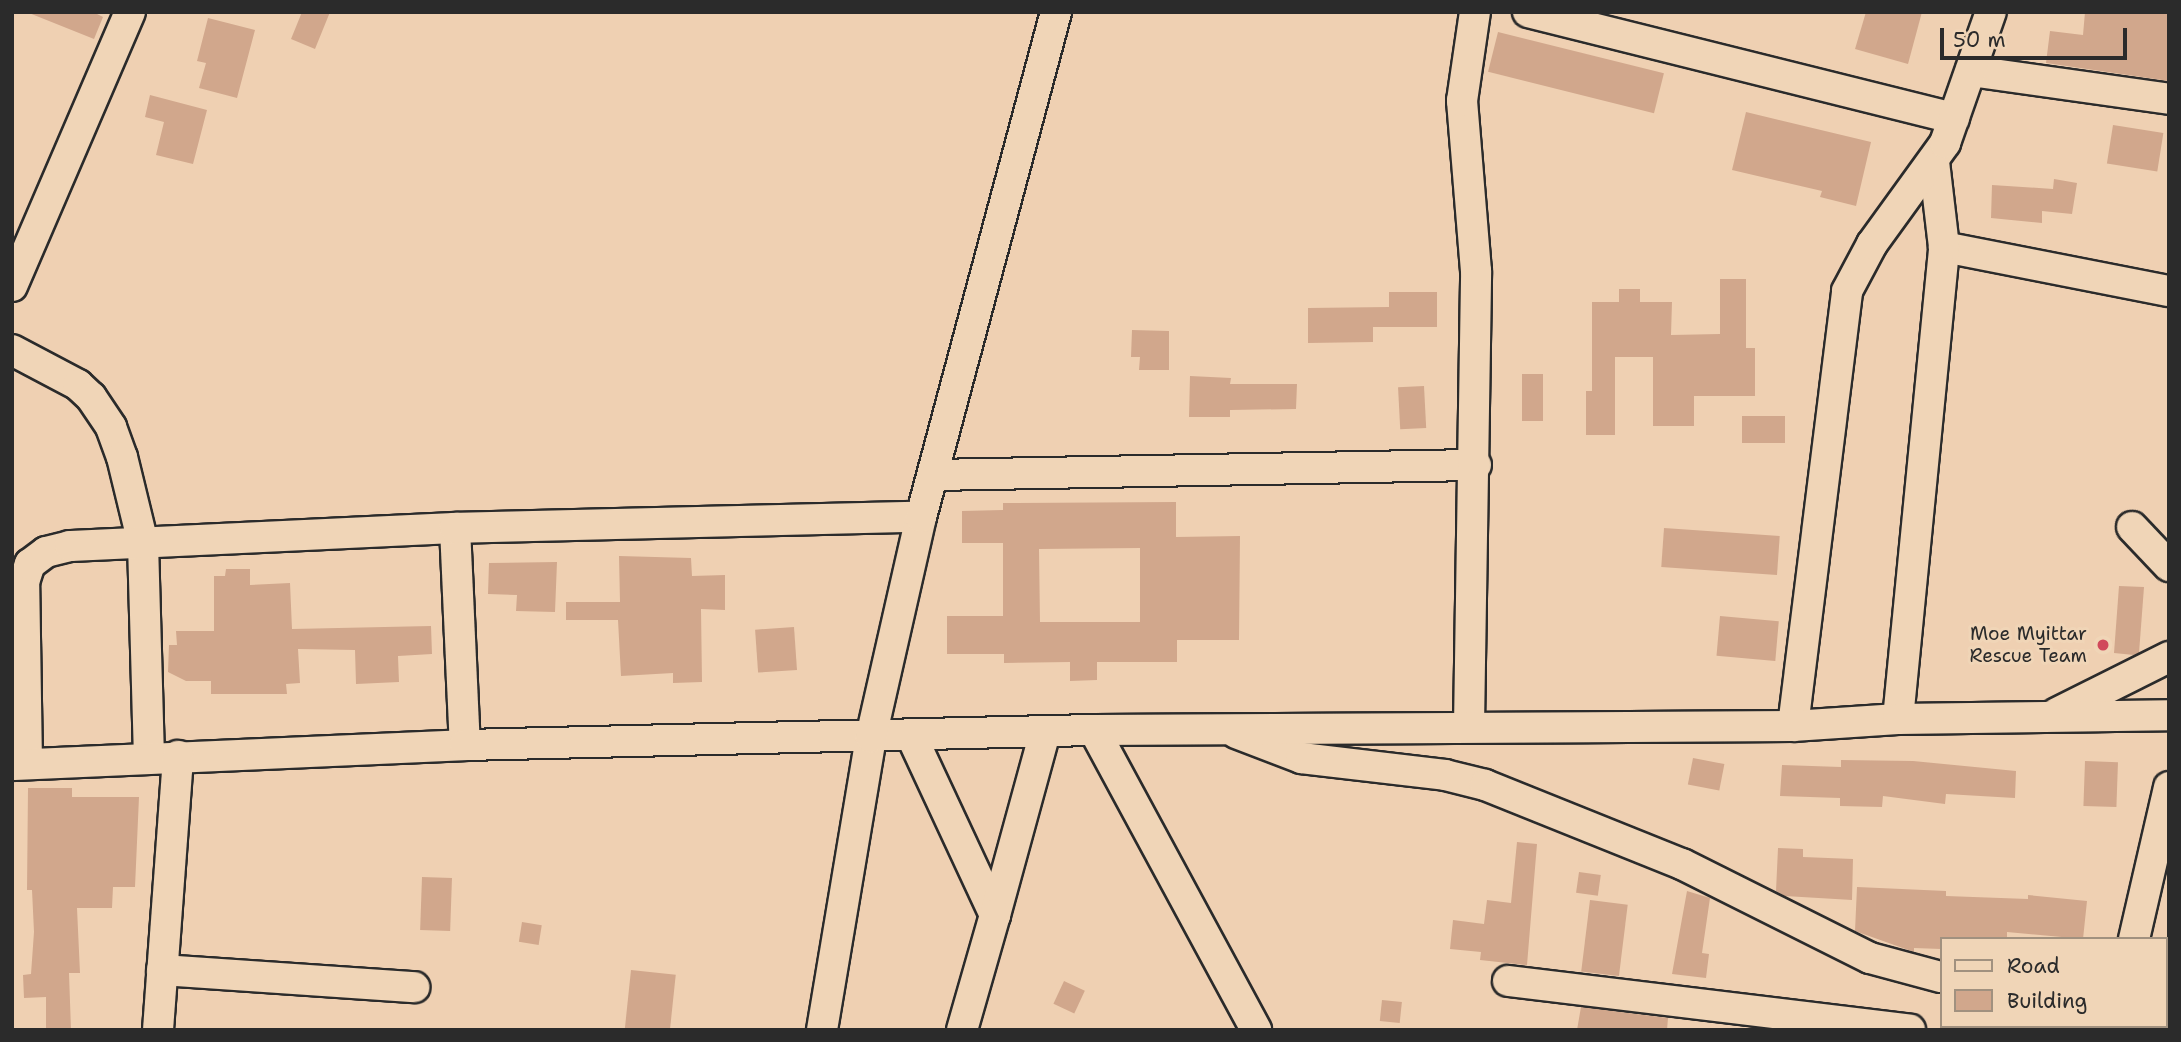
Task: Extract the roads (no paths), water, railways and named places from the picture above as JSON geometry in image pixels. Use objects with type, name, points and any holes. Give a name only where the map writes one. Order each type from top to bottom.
[{"type":"street","points":[[12,286],[130,12]]},
{"type":"street","points":[[822,1030],[871,737],[921,517],[1056,12]]},
{"type":"street","points":[[1469,726],[1476,465],[1476,258],[1462,101],[1475,12]]},
{"type":"street","points":[[1528,12],[1954,118]]},
{"type":"street","points":[[1793,726],[1847,291],[1872,244],[1934,162],[1954,118],[1991,12]]},
{"type":"street","points":[[1971,71],[2169,99]]},
{"type":"street","points":[[1898,719],[1944,247],[1934,162]]},
{"type":"street","points":[[1944,247],[2169,291]]},
{"type":"street","points":[[12,350],[78,385],[103,412],[122,457],[143,543],[163,756],[162,970],[158,1030]]},
{"type":"street","points":[[933,475],[1476,465]]},
{"type":"street","points":[[921,517],[455,528],[71,546],[46,552],[30,564],[24,582],[20,764],[465,745],[1094,730],[1793,726],[1898,719],[2169,715]]},
{"type":"street","points":[[2132,527],[2169,566]]},
{"type":"street","points":[[455,528],[465,745]]},
{"type":"street","points":[[2051,716],[2169,657]]},
{"type":"street","points":[[1094,730],[1256,1030]]},
{"type":"street","points":[[1229,730],[1264,747],[1301,758],[1445,775],[1485,785],[1682,864],[1870,958],[1940,977]]},
{"type":"street","points":[[962,1030],[1045,732]]},
{"type":"street","points":[[911,735],[995,915]]},
{"type":"street","points":[[2134,937],[2169,787]]},
{"type":"street","points":[[162,970],[414,987]]},
{"type":"street","points":[[1508,981],[1910,1030]]},
{"type":"place","name":"Moe Myittar Rescue Team","points":[[2103,645]]}]
